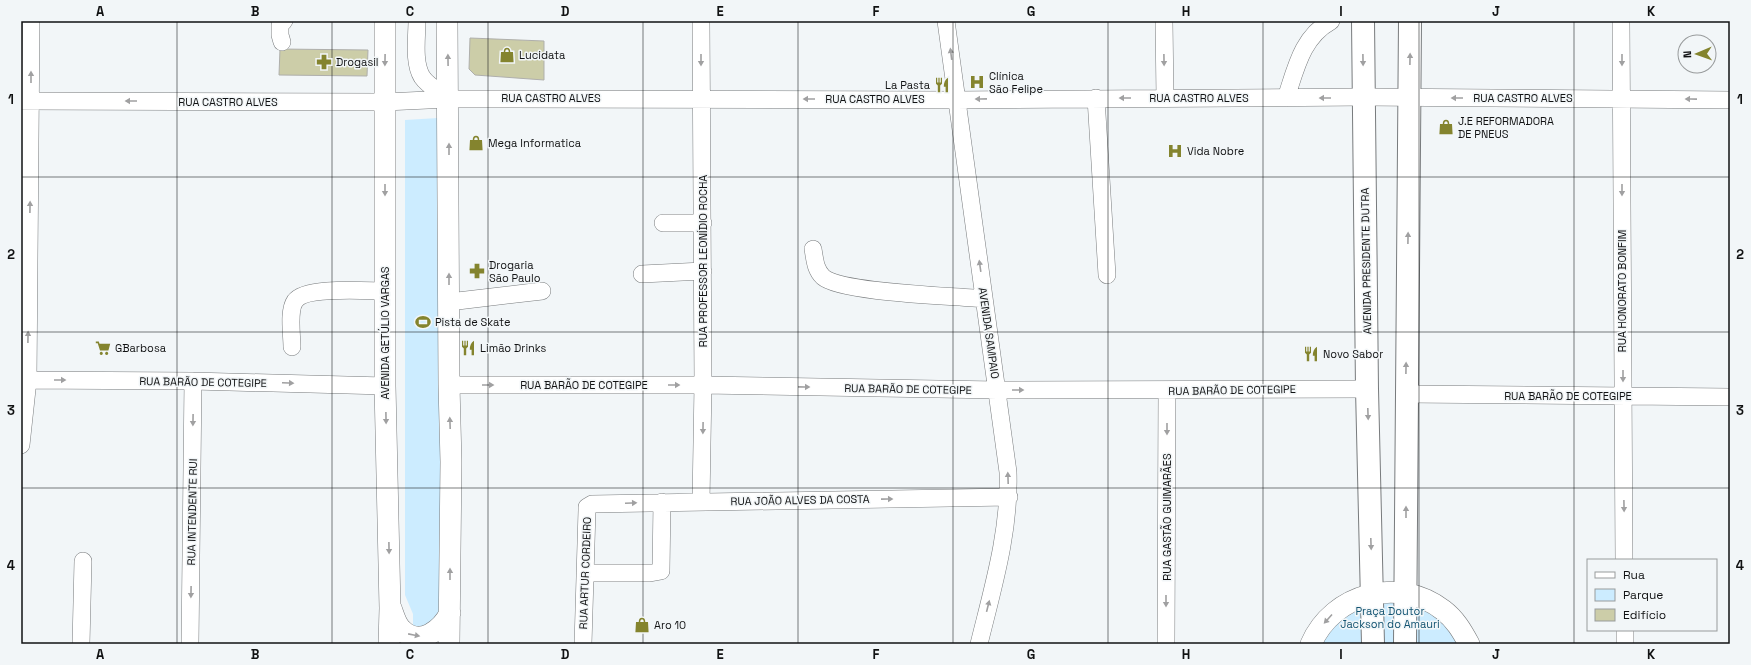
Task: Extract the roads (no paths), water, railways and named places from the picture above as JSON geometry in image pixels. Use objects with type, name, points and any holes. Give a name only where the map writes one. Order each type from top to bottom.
[{"type":"highway","name":"AVENIDA PRESIDENTE DUTRA","points":[[1363,21],[1367,389],[1373,644]]},
{"type":"highway","points":[[1405,644],[1410,21]]},
{"type":"main road","name":"AVENIDA GETÚLIO VARGAS","points":[[385,21],[385,386],[390,608],[389,644]]},
{"type":"main road","points":[[447,21],[449,385],[451,462],[449,644]]},
{"type":"main road","points":[[1311,644],[1315,635],[1328,617],[1343,605],[1366,595],[1384,592],[1406,593],[1430,602],[1444,610],[1459,627],[1469,644]]},
{"type":"main road","points":[[390,608],[397,623],[403,631],[410,635],[420,636],[434,632],[445,623],[450,612]]},
{"type":"street","points":[[21,445],[24,380],[26,101],[31,21]]},
{"type":"street","points":[[282,42],[280,25],[284,21]]},
{"type":"street","points":[[417,21],[418,62],[422,76],[430,85],[448,99]]},
{"type":"street","name":"RUA PROFESSOR LEONÍDIO ROCHA","points":[[701,21],[703,223],[701,501]]},
{"type":"street","name":"AVENIDA SAMPAIO","points":[[946,21],[1008,472],[1009,497],[1004,535],[979,644]]},
{"type":"street","points":[[1164,21],[1165,98]]},
{"type":"street","points":[[1286,98],[1305,46],[1320,27],[1331,21]]},
{"type":"street","name":"RUA HONORATO BONFIM","points":[[1621,21],[1624,559]]},
{"type":"street","name":"RUA CASTRO ALVES","points":[[26,101],[384,102],[448,99],[701,98],[956,100],[1364,97],[1730,100]]},
{"type":"street","points":[[1096,98],[1107,275]]},
{"type":"street","points":[[663,224],[703,223]]},
{"type":"street","points":[[814,249],[815,267],[824,278],[842,284],[870,290],[984,299]]},
{"type":"street","points":[[642,274],[703,271]]},
{"type":"street","points":[[292,347],[291,315],[295,301],[303,294],[316,291],[385,291]]},
{"type":"street","points":[[449,302],[542,291]]},
{"type":"street","name":"RUA BARÃO DE COTEGIPE","points":[[24,380],[193,381],[385,386]]},
{"type":"street","name":"RUA INTENDENTE RUI","points":[[190,644],[193,381]]},
{"type":"street","name":"RUA BARÃO DE COTEGIPE","points":[[449,385],[703,385],[997,390],[1367,389]]},
{"type":"street","name":"RUA GASTÃO GUIMARÃES","points":[[1166,644],[1167,390]]},
{"type":"street","name":"RUA BARÃO DE COTEGIPE","points":[[1406,394],[1730,397]]},
{"type":"street","name":"RUA JOÃO ALVES DA COSTA","points":[[592,504],[1009,497]]},
{"type":"street","points":[[585,573],[661,571],[662,502]]},
{"type":"street","name":"RUA ARTUR CORDEIRO","points":[[583,644],[587,510],[592,504]]},
{"type":"street","points":[[81,644],[83,561]]},
{"type":"street","points":[[1625,631],[1625,644]]},
{"type":"place","name":"Lucidata","points":[[507,55]]},
{"type":"place","name":"Drogasil","points":[[324,62]]},
{"type":"place","name":"Clínica São Felipe","points":[[977,82]]},
{"type":"place","name":"La Pasta","points":[[942,85]]},
{"type":"place","name":"J.E REFORMADORA DE PNEUS","points":[[1446,127]]},
{"type":"place","name":"Mega Informatica","points":[[476,143]]},
{"type":"place","name":"Vida Nobre","points":[[1175,151]]},
{"type":"place","name":"Drogaria São Paulo","points":[[477,271]]},
{"type":"place","name":"Pista de Skate","points":[[423,322]]},
{"type":"place","name":"GBarbosa","points":[[103,348]]},
{"type":"place","name":"Limão Drinks","points":[[468,348]]},
{"type":"place","name":"Novo Sabor","points":[[1311,354]]},
{"type":"place","name":"Aro 10","points":[[642,625]]},
{"type":"park label","name":"Praça Doutor Jackson do Amauri","points":[[1390,617]]}]
